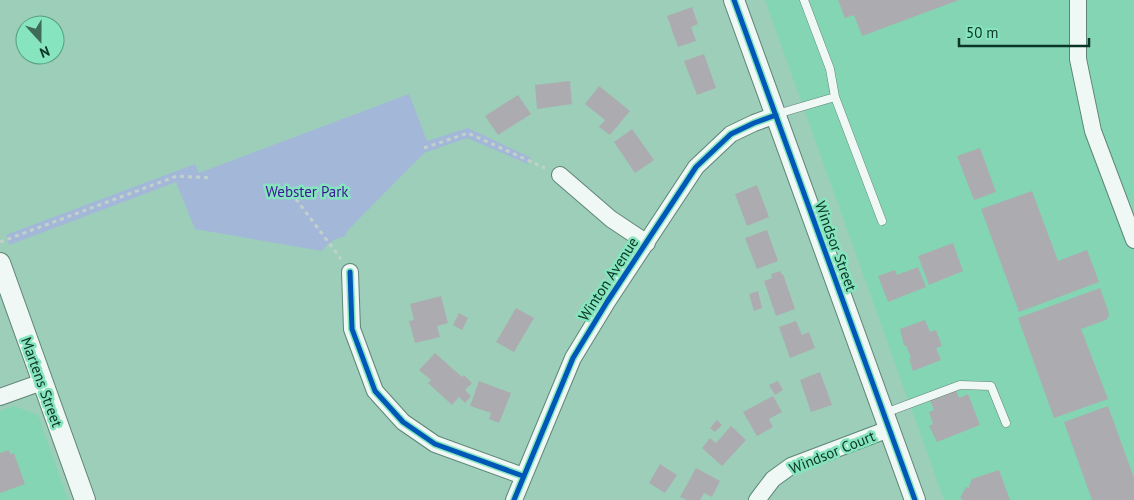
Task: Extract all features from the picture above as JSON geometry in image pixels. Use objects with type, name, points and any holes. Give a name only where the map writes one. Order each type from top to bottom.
[{"type":"street","name":"Windsor Street","points":[[734,0],[915,500]]},
{"type":"street","points":[[1078,0],[1078,59],[1093,130],[1134,240]]},
{"type":"street","name":"Winton Avenue","points":[[514,500],[572,358],[602,308],[696,167],[731,134],[776,115]]},
{"type":"street","points":[[560,175],[611,219],[647,243]]},
{"type":"street","name":"Martens Street","points":[[0,264],[85,500]]},
{"type":"street","points":[[350,272],[352,329],[375,390],[403,422],[435,444],[523,476]]},
{"type":"street","points":[[0,397],[42,382]]},
{"type":"street","name":"Windsor Court","points":[[758,500],[773,479],[791,466],[886,421]]},
{"type":"lane","points":[[804,0],[830,69],[835,97],[882,221]]},
{"type":"lane","points":[[776,115],[835,97]]},
{"type":"lane","points":[[886,421],[960,385],[991,386],[1006,423]]},
{"type":"path","points":[[424,148],[468,133],[560,175]]},
{"type":"path","points":[[0,242],[177,176],[211,178]]},
{"type":"path","points":[[296,199],[350,272]]},
{"type":"shaded area","points":[[765,0],[1134,0],[1134,500],[944,500]]},
{"type":"shaded area","points":[[14,406],[38,415],[68,500],[0,500],[0,411]]},
{"type":"green space","name":"Webster Park","points":[[409,94],[427,141],[468,128],[531,158],[528,164],[467,138],[424,153],[347,231],[345,236],[332,241],[322,251],[195,229],[176,182],[9,245],[6,235],[195,164],[199,173]]},
{"type":"building","points":[[838,0],[959,0],[862,36],[854,15],[845,18]]},
{"type":"building","points":[[692,7],[698,24],[691,27],[696,41],[678,47],[667,16]]},
{"type":"building","points":[[704,54],[716,88],[697,95],[684,61]]},
{"type":"building","points":[[570,81],[572,104],[537,109],[535,85]]},
{"type":"building","points":[[599,86],[630,111],[610,135],[599,127],[605,120],[585,104]]},
{"type":"building","points":[[518,95],[531,114],[498,135],[485,116]]},
{"type":"building","points":[[632,129],[654,160],[635,173],[614,142]]},
{"type":"building","points":[[980,148],[996,192],[974,200],[957,156]]},
{"type":"building","points":[[757,185],[769,217],[747,226],[735,194]]},
{"type":"building","points":[[1032,191],[1058,261],[1087,250],[1099,282],[1019,312],[981,209]]},
{"type":"building","points":[[767,230],[778,261],[757,269],[745,238]]},
{"type":"building","points":[[953,243],[963,271],[929,285],[918,256]]},
{"type":"building","points":[[918,267],[926,287],[888,302],[878,276],[895,270],[897,275]]},
{"type":"building","points":[[780,271],[783,274],[795,309],[776,316],[764,281],[772,278],[771,274]]},
{"type":"building","points":[[1100,288],[1109,316],[1106,320],[1081,329],[1108,399],[1054,418],[1018,318]]},
{"type":"building","points":[[758,291],[762,308],[754,311],[749,294]]},
{"type":"building","points":[[441,296],[448,323],[437,326],[440,337],[415,343],[409,321],[414,320],[410,304]]},
{"type":"building","points":[[516,308],[534,318],[514,352],[496,342]]},
{"type":"building","points":[[459,313],[468,318],[462,330],[453,325]]},
{"type":"building","points":[[925,320],[930,332],[936,330],[942,346],[936,348],[941,360],[913,371],[909,359],[911,358],[906,345],[904,346],[900,329]]},
{"type":"building","points":[[796,321],[802,335],[809,332],[815,348],[790,358],[779,327]]},
{"type":"building","points":[[435,353],[462,377],[464,375],[472,383],[465,390],[471,396],[465,403],[459,397],[452,405],[428,383],[431,380],[419,370]]},
{"type":"building","points":[[820,372],[832,405],[811,412],[800,380]]},
{"type":"building","points":[[479,381],[511,393],[499,423],[489,419],[491,413],[470,406]]},
{"type":"building","points":[[778,381],[783,390],[775,395],[769,385]]},
{"type":"building","points":[[956,390],[959,398],[968,394],[980,425],[937,442],[929,426],[933,424],[929,412],[934,410],[930,400]]},
{"type":"building","points":[[773,396],[782,412],[769,419],[773,427],[757,436],[743,412]]},
{"type":"building","points":[[1108,406],[1134,478],[1134,500],[1092,500],[1064,422]]},
{"type":"building","points":[[717,420],[722,425],[715,432],[710,428]]},
{"type":"building","points":[[731,426],[746,440],[722,466],[702,448],[710,438],[716,443]]},
{"type":"building","points":[[9,450],[10,454],[14,453],[25,484],[0,493],[0,453]]},
{"type":"building","points":[[660,464],[677,475],[665,493],[649,483]]},
{"type":"building","points":[[696,468],[720,481],[712,497],[704,493],[700,500],[687,500],[680,497]]},
{"type":"building","points":[[999,470],[1010,500],[963,500],[960,498],[966,487],[970,488],[972,479]]},
{"type":"cycle path","points":[[734,0],[915,500]]},
{"type":"cycle path","points":[[514,500],[573,358],[607,302],[696,167],[731,134],[776,115]]},
{"type":"cycle path","points":[[350,272],[352,329],[375,391],[403,422],[435,444],[523,476]]}]
